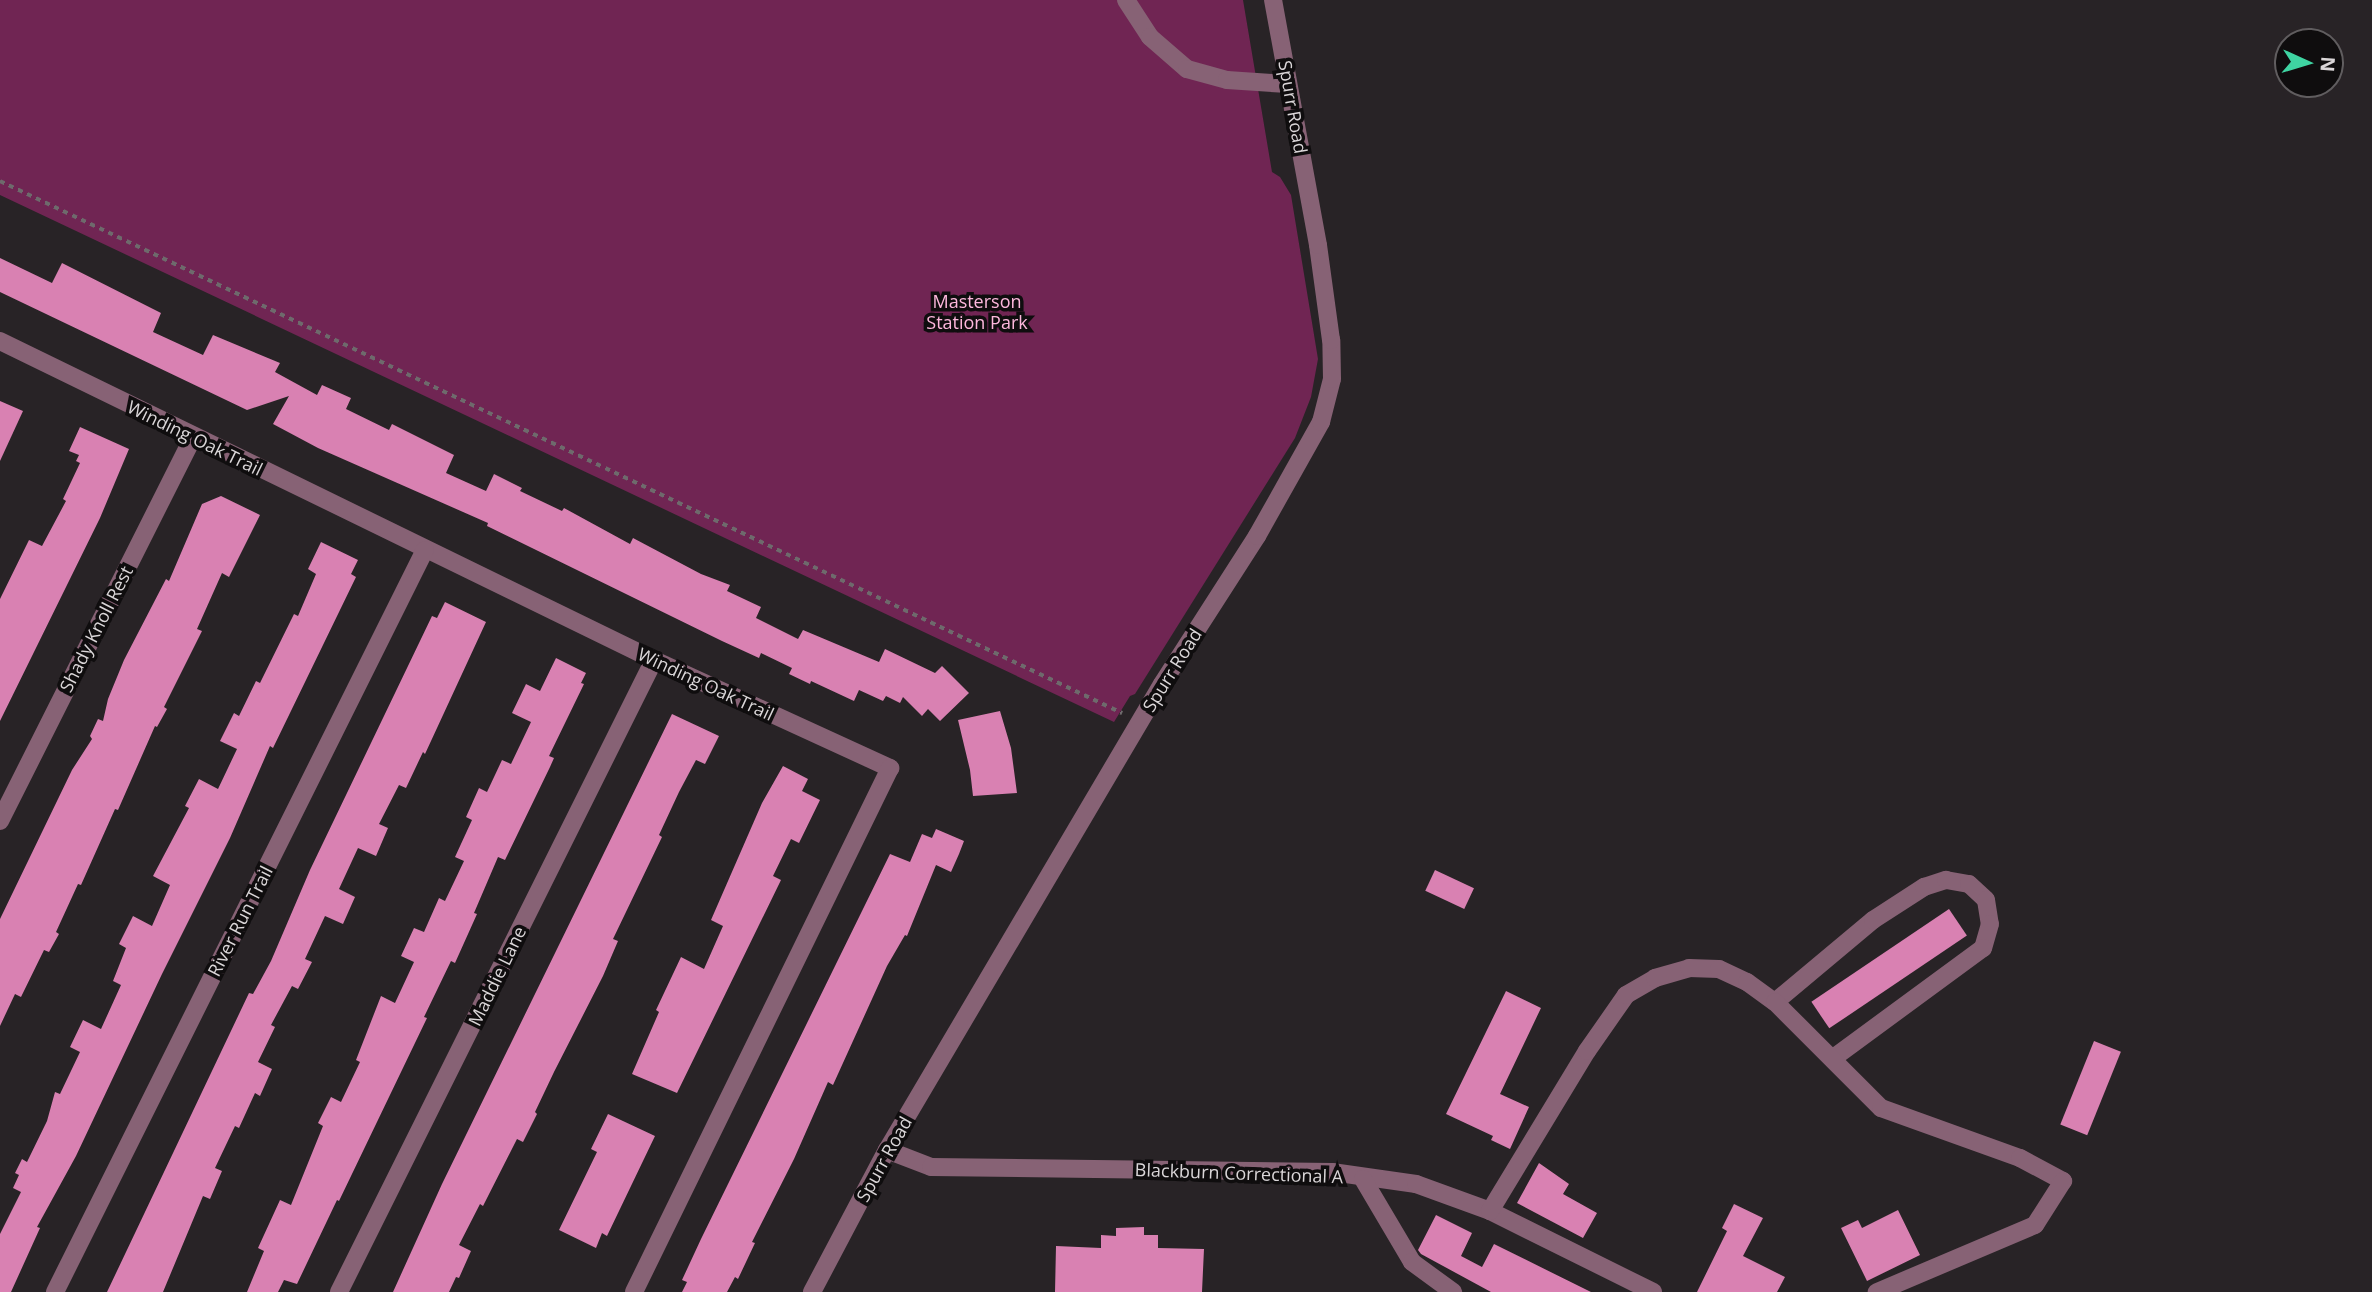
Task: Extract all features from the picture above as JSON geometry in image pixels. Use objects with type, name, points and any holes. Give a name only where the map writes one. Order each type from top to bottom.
[{"type":"street","points":[[1126,0],[1150,37],[1187,69],[1227,80],[1288,84]]},
{"type":"street","name":"Spurr Road","points":[[813,1292],[887,1150],[1140,722],[1256,536],[1321,422],[1328,401],[1331,340],[1318,245],[1273,0]]},
{"type":"street","name":"Winding Oak Trail","points":[[0,341],[654,660],[890,768],[634,1292]]},
{"type":"street","name":"Shady Knoll Rest","points":[[0,821],[193,437]]},
{"type":"street","name":"River Run Trail","points":[[55,1292],[425,550]]},
{"type":"street","name":"Maddie Lane","points":[[339,1292],[654,660]]},
{"type":"street","points":[[1774,1002],[1873,920],[1924,887],[1946,880],[1969,884],[1986,900],[1990,925],[1983,948],[1832,1059]]},
{"type":"street","points":[[1490,1211],[1587,1051],[1626,995],[1655,978],[1689,968],[1719,969],[1747,982],[1774,1002],[1881,1108],[2020,1158],[2063,1181],[2035,1225],[1877,1292]]},
{"type":"street","name":"Blackburn Correctional A","points":[[887,1150],[931,1167],[1332,1172],[1363,1179],[1416,1184],[1490,1211],[1653,1292]]},
{"type":"street","points":[[1363,1179],[1412,1262],[1452,1292]]},
{"type":"path","points":[[0,181],[1140,722]]},
{"type":"green space","name":"Masterson Station Park","points":[[0,0],[1243,0],[1272,172],[1280,177],[1291,195],[1318,359],[1311,397],[1295,438],[1135,694],[1130,696],[1114,722],[0,195]]},
{"type":"building","points":[[0,258],[52,283],[62,263],[161,313],[153,332],[203,355],[213,335],[280,363],[275,372],[317,395],[322,385],[351,398],[346,409],[389,430],[392,424],[454,455],[446,473],[486,491],[494,474],[522,488],[520,491],[562,511],[564,508],[630,544],[633,538],[701,574],[730,585],[727,591],[761,607],[756,618],[798,639],[803,630],[879,662],[885,649],[935,673],[942,666],[969,693],[940,721],[928,709],[922,716],[903,697],[900,703],[886,696],[883,701],[859,690],[854,701],[811,681],[810,684],[789,674],[792,668],[761,653],[759,658],[722,641],[487,526],[488,523],[318,448],[273,424],[289,396],[247,410],[0,292]]},
{"type":"building","points":[[0,401],[23,411],[0,461]]},
{"type":"building","points":[[80,427],[129,449],[100,518],[0,721],[0,599],[29,540],[42,546],[66,501],[63,499],[80,463],[76,461],[79,455],[69,451]]},
{"type":"building","points":[[221,496],[260,515],[229,577],[222,573],[197,629],[202,631],[164,707],[167,709],[157,727],[155,726],[81,885],[78,884],[56,932],[59,934],[49,952],[44,950],[21,997],[15,994],[0,1026],[0,919],[72,770],[92,739],[90,736],[98,719],[103,721],[108,699],[124,660],[166,579],[169,581],[202,504]]},
{"type":"building","points":[[321,542],[358,560],[351,574],[356,577],[273,748],[270,746],[230,838],[76,1156],[37,1227],[40,1228],[11,1292],[0,1292],[0,1234],[21,1192],[13,1188],[19,1175],[15,1173],[22,1159],[27,1162],[47,1121],[55,1092],[60,1094],[80,1052],[70,1047],[83,1020],[101,1029],[121,985],[113,981],[126,948],[119,944],[133,916],[152,926],[170,885],[153,876],[189,808],[185,806],[199,779],[218,789],[237,749],[220,741],[234,713],[239,716],[256,681],[260,683],[294,614],[298,616],[316,574],[308,569]]},
{"type":"building","points":[[445,602],[486,622],[425,754],[423,752],[406,788],[399,785],[379,824],[388,828],[376,856],[358,848],[339,889],[355,897],[343,924],[325,916],[305,959],[312,962],[298,989],[292,986],[271,1025],[275,1027],[258,1062],[272,1069],[260,1096],[255,1093],[239,1128],[235,1126],[215,1168],[222,1171],[210,1199],[203,1196],[163,1292],[107,1292],[249,993],[253,994],[271,961],[310,870],[432,616],[437,618]]},
{"type":"building","points":[[556,658],[586,673],[581,683],[584,684],[549,756],[554,758],[550,767],[505,860],[498,857],[455,963],[451,961],[424,1017],[427,1018],[297,1284],[284,1280],[278,1292],[247,1292],[264,1251],[258,1248],[280,1200],[291,1205],[323,1126],[318,1123],[331,1097],[341,1102],[360,1062],[356,1060],[381,996],[395,1003],[414,962],[401,956],[414,928],[424,932],[439,898],[445,901],[464,861],[455,857],[472,820],[466,817],[479,788],[487,792],[502,760],[511,764],[531,722],[512,713],[526,684],[540,691]]},
{"type":"building","points":[[1000,711],[1011,748],[1017,793],[973,796],[958,720]]},
{"type":"building","points":[[672,714],[719,736],[705,764],[696,760],[679,792],[659,835],[662,837],[613,939],[618,941],[603,976],[554,1072],[535,1112],[537,1114],[523,1142],[517,1139],[483,1206],[480,1204],[459,1245],[471,1251],[459,1278],[456,1277],[449,1292],[393,1292],[442,1184]]},
{"type":"building","points":[[783,766],[808,779],[802,791],[820,800],[799,843],[791,839],[773,876],[781,880],[677,1093],[632,1074],[659,1012],[656,1010],[681,957],[704,969],[723,926],[711,920],[762,803]]},
{"type":"building","points":[[936,829],[964,841],[959,854],[951,872],[936,865],[907,936],[905,935],[887,966],[833,1085],[828,1082],[794,1159],[752,1242],[755,1243],[738,1279],[735,1277],[727,1292],[682,1292],[687,1282],[682,1280],[701,1239],[890,854],[910,862],[922,834],[932,838]]},
{"type":"building","points":[[1435,870],[1474,888],[1464,909],[1425,891]]},
{"type":"building","points":[[1949,909],[1967,936],[1829,1028],[1811,1002]]},
{"type":"building","points":[[1506,991],[1541,1008],[1500,1094],[1529,1107],[1510,1149],[1491,1140],[1493,1136],[1446,1114]]},
{"type":"building","points":[[2094,1041],[2121,1052],[2087,1135],[2060,1124]]},
{"type":"building","points":[[608,1114],[655,1136],[607,1236],[602,1233],[596,1248],[559,1230],[597,1152],[591,1149]]},
{"type":"building","points":[[1539,1163],[1569,1184],[1563,1194],[1597,1213],[1583,1238],[1517,1203]]},
{"type":"building","points":[[1734,1204],[1763,1218],[1743,1256],[1785,1277],[1777,1292],[1697,1292],[1727,1231],[1722,1228]]},
{"type":"building","points":[[1898,1210],[1920,1255],[1867,1281],[1841,1228],[1858,1220],[1862,1228]]},
{"type":"building","points":[[1436,1215],[1472,1233],[1461,1256],[1482,1267],[1494,1244],[1591,1292],[1491,1292],[1418,1250]]},
{"type":"building","points":[[1144,1227],[1144,1235],[1158,1235],[1158,1248],[1204,1249],[1202,1292],[1055,1292],[1056,1246],[1101,1248],[1101,1235],[1116,1236],[1116,1228]]}]
